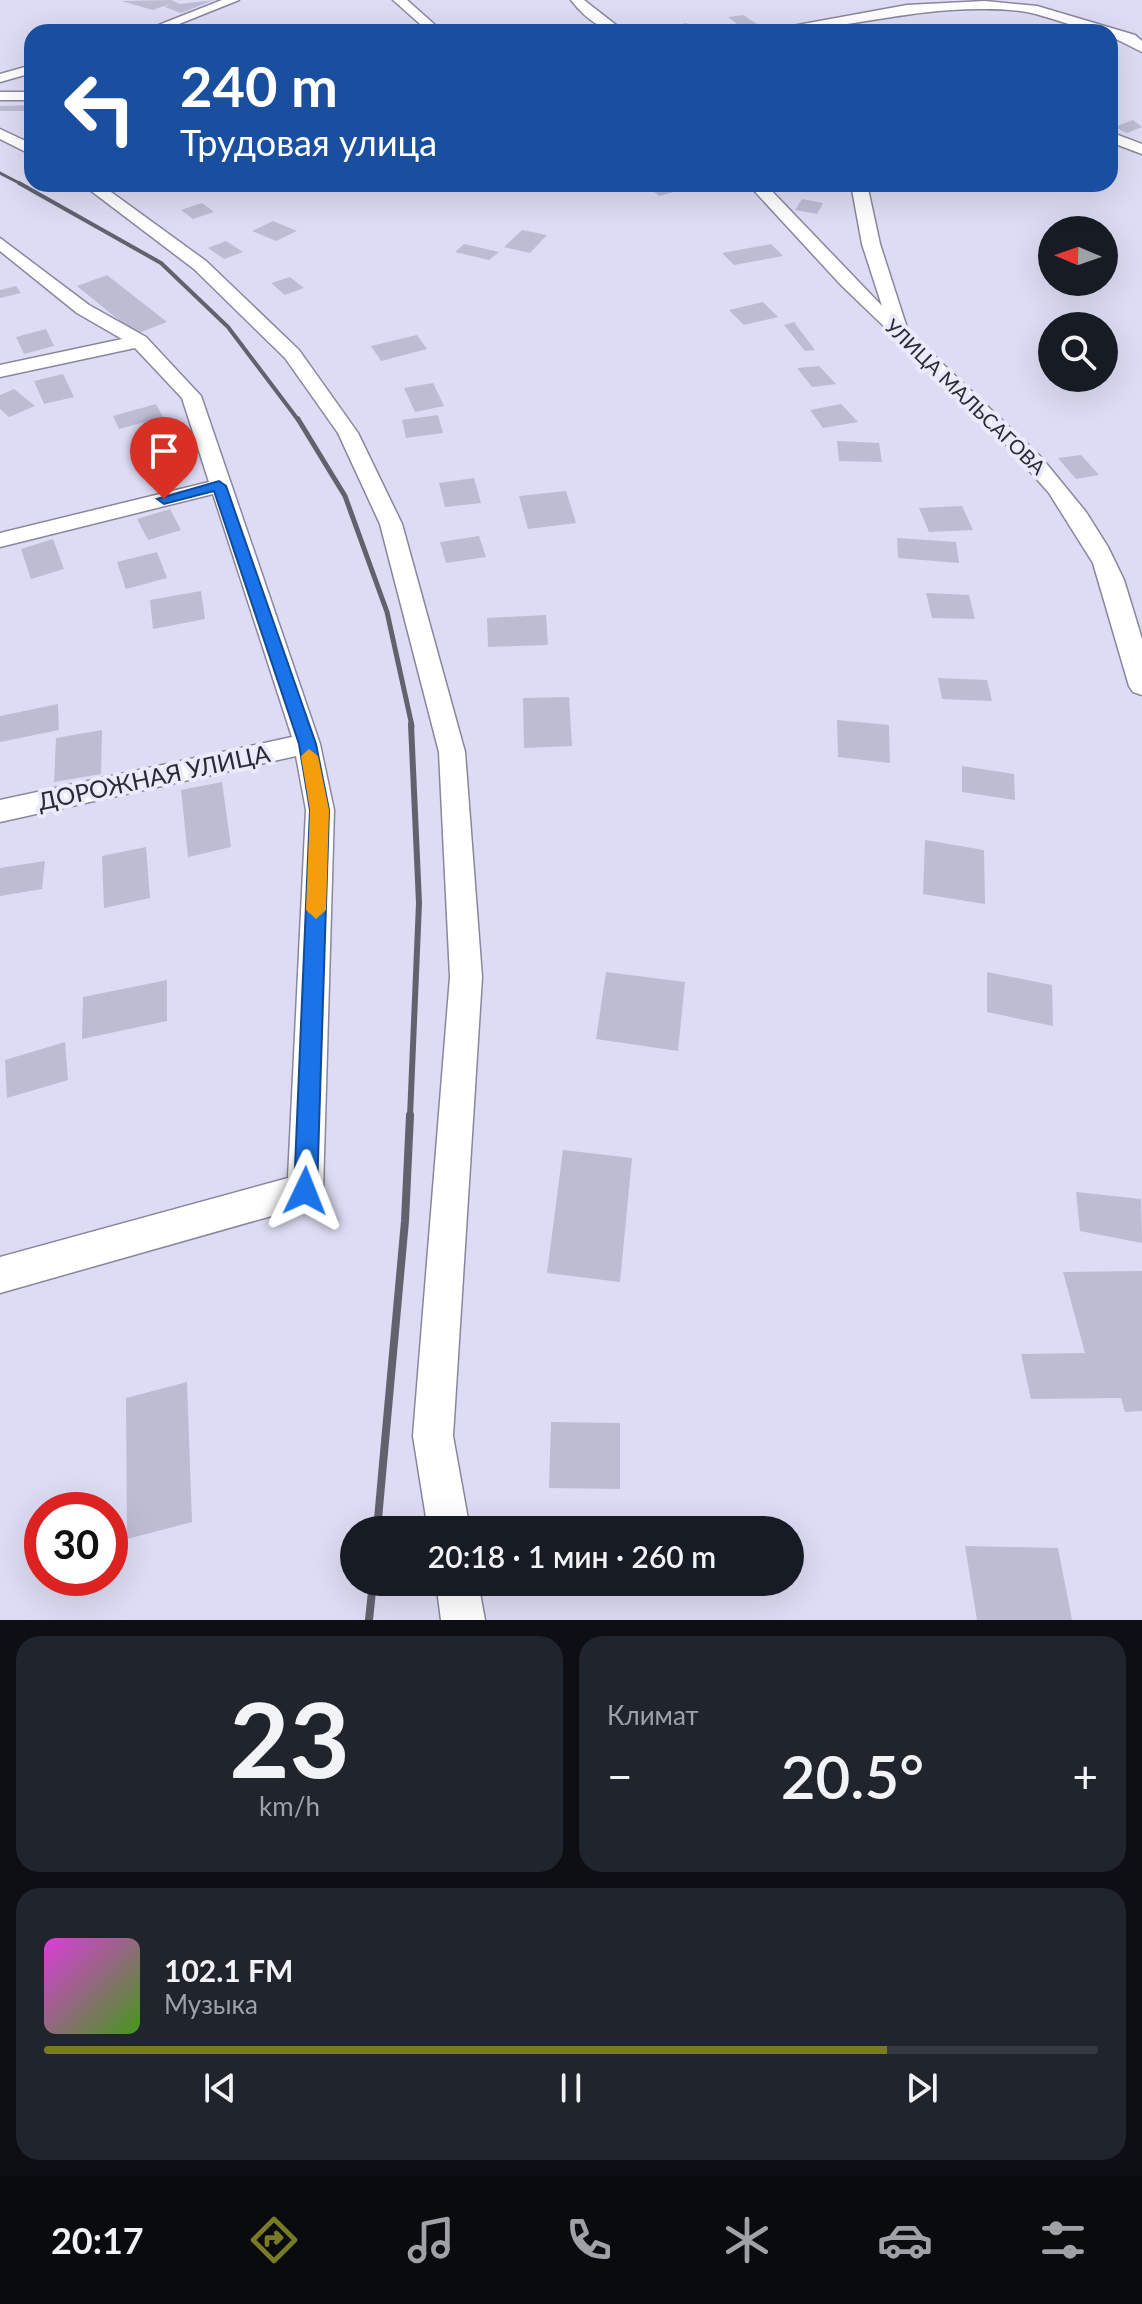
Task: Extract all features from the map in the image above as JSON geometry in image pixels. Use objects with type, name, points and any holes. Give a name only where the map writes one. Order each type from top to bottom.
[{"type":"street","points":[[168,24],[233,0]]},
{"type":"street","points":[[399,0],[428,24]]},
{"type":"street","points":[[577,0],[590,14],[606,24]]},
{"type":"street","points":[[1003,6],[1042,24]]},
{"type":"street","points":[[825,24],[909,10],[1003,6],[1037,10],[1084,24]]},
{"type":"street","points":[[847,21],[855,24]]},
{"type":"street","points":[[1118,34],[1130,38],[1142,48]]},
{"type":"street","points":[[0,78],[24,71]]},
{"type":"street","points":[[0,96],[24,96]]},
{"type":"street","points":[[0,133],[24,146]]},
{"type":"street","points":[[1118,140],[1142,149]]},
{"type":"street","points":[[101,192],[200,265],[292,354],[348,433],[391,524],[452,752],[466,977],[433,1436],[447,1516]]},
{"type":"street","name":"УЛИЦА МАЛЬСАГОВА","points":[[764,192],[901,334],[997,423],[1042,470],[1072,509],[1098,548],[1117,595],[1142,686]]},
{"type":"street","points":[[861,192],[871,244],[901,334]]},
{"type":"street","points":[[0,1275],[305,1191],[320,810],[307,744],[191,396],[139,341],[83,309],[1,245]]},
{"type":"street","points":[[0,371],[139,341]]},
{"type":"street","points":[[0,540],[219,486]]},
{"type":"street","name":"ДОРОЖНАЯ УЛИЦА","points":[[0,811],[307,744]]},
{"type":"street","points":[[459,1596],[463,1620]]},
{"type":"building","points":[[171,0],[180,4],[214,0],[181,13],[165,7],[173,3],[153,10],[121,1]]},
{"type":"building","points":[[743,15],[757,24],[737,24],[728,17]]},
{"type":"building","points":[[24,105],[24,111],[0,111],[0,106]]},
{"type":"building","points":[[1133,120],[1142,127],[1127,133],[1118,129],[1118,126]]},
{"type":"building","points":[[802,199],[823,203],[817,214],[795,210]]},
{"type":"building","points":[[202,203],[214,212],[193,219],[181,210]]},
{"type":"building","points":[[273,221],[297,231],[276,241],[252,231]]},
{"type":"building","points":[[522,230],[547,235],[530,253],[504,247]]},
{"type":"building","points":[[226,241],[243,252],[224,259],[208,248]]},
{"type":"building","points":[[464,244],[499,252],[489,260],[455,252]]},
{"type":"building","points":[[771,244],[783,256],[734,265],[722,253]]},
{"type":"building","points":[[107,275],[167,322],[136,334],[77,286]]},
{"type":"building","points":[[290,277],[304,288],[285,295],[271,283]]},
{"type":"building","points":[[16,286],[21,293],[0,298],[0,290]]},
{"type":"building","points":[[763,302],[778,317],[744,325],[729,310]]},
{"type":"building","points":[[794,322],[815,350],[805,351],[784,325]]},
{"type":"building","points":[[46,329],[54,346],[24,354],[16,337]]},
{"type":"building","points":[[417,335],[427,349],[381,361],[371,346]]},
{"type":"building","points":[[819,366],[836,384],[812,387],[797,368]]},
{"type":"building","points":[[63,374],[74,397],[44,404],[34,381]]},
{"type":"building","points":[[433,383],[444,406],[415,412],[404,388]]},
{"type":"building","points":[[14,389],[35,406],[9,417],[0,409],[0,395]]},
{"type":"building","points":[[156,404],[163,417],[119,429],[113,416]]},
{"type":"building","points":[[841,404],[858,422],[823,428],[810,410]]},
{"type":"building","points":[[438,415],[443,433],[406,438],[402,420]]},
{"type":"building","points":[[183,441],[190,457],[152,466],[147,449]]},
{"type":"building","points":[[837,441],[879,443],[882,462],[839,461]]},
{"type":"building","points":[[1081,455],[1099,475],[1076,479],[1058,458]]},
{"type":"building","points":[[474,478],[481,503],[445,507],[439,483]]},
{"type":"building","points":[[566,491],[576,523],[528,529],[519,496]]},
{"type":"building","points":[[962,506],[973,530],[929,532],[919,508]]},
{"type":"building","points":[[170,509],[181,530],[148,540],[137,519]]},
{"type":"building","points":[[479,536],[486,557],[446,563],[440,542]]},
{"type":"building","points":[[897,538],[956,542],[959,563],[898,558]]},
{"type":"building","points":[[53,539],[64,569],[31,579],[21,549]]},
{"type":"building","points":[[157,552],[167,578],[126,589],[117,562]]},
{"type":"building","points":[[201,591],[205,619],[153,629],[150,600]]},
{"type":"building","points":[[926,593],[969,595],[975,619],[932,618]]},
{"type":"building","points":[[546,615],[548,645],[488,647],[487,618]]},
{"type":"building","points":[[938,678],[987,680],[992,701],[942,699]]},
{"type":"building","points":[[569,697],[572,746],[524,748],[523,698]]},
{"type":"building","points":[[58,704],[59,730],[0,742],[0,716]]},
{"type":"building","points":[[837,720],[889,725],[890,763],[838,757]]},
{"type":"building","points":[[102,730],[101,774],[54,782],[56,738]]},
{"type":"building","points":[[962,766],[1014,774],[1015,800],[962,792]]},
{"type":"building","points":[[222,782],[231,847],[188,857],[181,790]]},
{"type":"building","points":[[925,840],[984,850],[985,904],[923,894]]},
{"type":"building","points":[[146,847],[150,898],[104,908],[102,856]]},
{"type":"building","points":[[45,861],[42,889],[0,896],[0,868]]},
{"type":"building","points":[[606,972],[685,982],[678,1051],[596,1039]]},
{"type":"building","points":[[987,972],[1052,985],[1053,1026],[987,1012]]},
{"type":"building","points":[[167,980],[167,1021],[82,1039],[83,997]]},
{"type":"building","points":[[65,1042],[68,1080],[7,1098],[5,1060]]},
{"type":"building","points":[[563,1150],[632,1158],[620,1282],[547,1273]]},
{"type":"building","points":[[1076,1192],[1141,1199],[1142,1243],[1080,1231]]},
{"type":"building","points":[[1142,1271],[1142,1411],[1125,1412],[1121,1398],[1031,1399],[1021,1354],[1085,1353],[1063,1272]]},
{"type":"building","points":[[187,1382],[192,1522],[128,1539],[127,1492],[126,1398]]},
{"type":"building","points":[[551,1422],[620,1423],[620,1489],[549,1488]]},
{"type":"building","points":[[965,1546],[1058,1548],[1072,1620],[977,1620]]},
{"type":"railway","points":[[0,173],[23,185]]},
{"type":"railway","points":[[19,183],[24,186]]},
{"type":"railway","points":[[35,192],[161,263],[228,327],[299,421]]},
{"type":"railway","points":[[298,419],[345,496],[387,612],[412,726]]},
{"type":"railway","points":[[410,1117],[419,903],[411,724]]},
{"type":"railway","points":[[378,1516],[405,1221],[410,1115]]},
{"type":"railway","points":[[369,1620],[372,1596]]},
{"type":"slow traffic","points":[[309,756],[320,810],[316,910]]},
{"type":"route","points":[[164,499],[219,486],[307,744],[320,810],[305,1191]]}]
